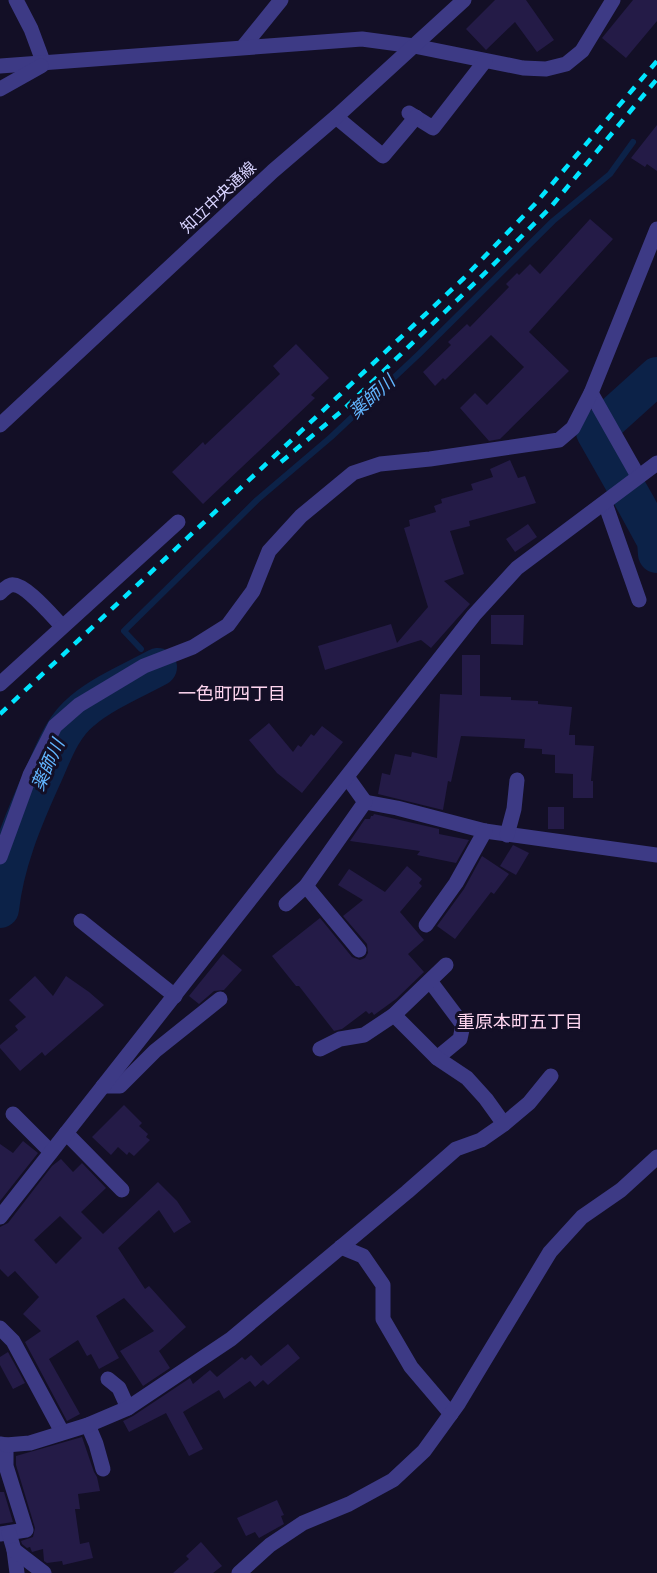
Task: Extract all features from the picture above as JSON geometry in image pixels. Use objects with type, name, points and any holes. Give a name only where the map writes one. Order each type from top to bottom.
[{"type":"street","points":[[16,0],[32,29],[44,64]]},
{"type":"street","name":"知立中央通線","points":[[0,425],[273,171],[464,0]]},
{"type":"street","points":[[0,66],[362,39],[414,46],[523,68],[546,69],[566,64],[582,51],[613,0]]},
{"type":"street","points":[[243,47],[279,1]]},
{"type":"street","points":[[336,117],[383,156],[412,115],[433,128],[485,61]]},
{"type":"street","points":[[0,89],[44,64]]},
{"type":"street","points":[[0,857],[30,775],[55,726],[79,705],[144,666],[193,647],[228,625],[253,591],[269,551],[301,516],[353,473],[380,464],[559,440],[573,428],[591,393],[657,229]]},
{"type":"street","points":[[591,393],[613,432],[635,479]]},
{"type":"street","points":[[0,1217],[474,615],[518,568],[540,549],[657,463]]},
{"type":"street","points":[[605,503],[639,600]]},
{"type":"street","points":[[0,684],[178,522]]},
{"type":"street","points":[[0,593],[9,585],[25,589],[63,626]]},
{"type":"street","points":[[347,777],[365,802],[507,835],[657,855]]},
{"type":"street","points":[[507,835],[514,809],[517,780]]},
{"type":"street","points":[[286,904],[306,886],[365,802]]},
{"type":"street","points":[[426,925],[456,883],[485,831]]},
{"type":"street","points":[[306,886],[359,950]]},
{"type":"street","points":[[81,921],[175,996]]},
{"type":"street","points":[[320,1049],[340,1039],[364,1035],[394,1015],[446,965]]},
{"type":"street","points":[[430,981],[463,1025],[460,1039],[437,1058]]},
{"type":"street","points":[[103,1086],[120,1086],[155,1051],[219,999]]},
{"type":"street","points":[[394,1015],[437,1058],[467,1078],[504,1124]]},
{"type":"street","points":[[17,1573],[14,1550],[5,1533],[26,1530],[6,1466],[3,1445],[30,1443],[88,1425],[128,1408],[231,1338],[341,1248],[456,1149],[481,1140],[504,1124],[529,1103],[550,1076]]},
{"type":"street","points":[[13,1114],[51,1152]]},
{"type":"street","points":[[66,1133],[122,1190]]},
{"type":"street","points":[[239,1573],[270,1545],[303,1523],[393,1480],[424,1451],[483,1365],[550,1252],[582,1218],[621,1190],[657,1157]]},
{"type":"street","points":[[341,1248],[363,1256],[383,1285],[383,1319],[411,1368],[451,1413]]},
{"type":"street","points":[[0,1328],[13,1341],[62,1432]]},
{"type":"street","points":[[108,1379],[119,1388],[128,1408]]},
{"type":"street","points":[[88,1425],[103,1469]]},
{"type":"street","points":[[14,1550],[44,1573]]},
{"type":"building","points":[[495,0],[526,0],[554,40],[537,52],[515,22],[486,50],[466,29]]},
{"type":"building","points":[[633,0],[657,0],[657,21],[626,58],[602,38]]},
{"type":"building","points":[[657,125],[657,171],[631,158]]},
{"type":"building","points":[[590,219],[613,239],[529,332],[569,371],[500,439],[489,441],[460,408],[475,393],[487,405],[524,367],[491,335],[445,380],[443,378],[435,386],[423,372],[451,345],[448,342],[467,324],[470,327],[509,287],[506,284],[517,273],[519,275],[530,264],[540,274]]},
{"type":"building","points":[[296,344],[329,378],[311,395],[315,398],[203,504],[172,472],[203,442],[205,445],[280,374],[273,366]]},
{"type":"building","points":[[510,460],[518,478],[525,476],[536,503],[469,521],[470,526],[450,531],[464,574],[444,581],[470,604],[431,648],[421,640],[325,670],[318,646],[391,624],[397,643],[428,607],[404,528],[410,526],[409,520],[436,512],[434,506],[442,503],[441,499],[473,490],[471,484],[493,477],[490,469]]},
{"type":"building","points":[[528,524],[537,537],[515,552],[506,539]]},
{"type":"building","points":[[491,615],[524,615],[523,645],[491,644]]},
{"type":"building","points":[[462,655],[480,655],[480,696],[511,697],[511,700],[538,701],[538,704],[572,707],[569,735],[575,735],[575,745],[594,746],[591,781],[593,781],[593,798],[573,798],[573,774],[555,773],[555,755],[542,754],[542,749],[524,748],[525,739],[461,736],[451,782],[448,781],[443,810],[378,794],[382,773],[390,775],[395,754],[411,757],[412,752],[437,758],[440,694],[462,695]]},
{"type":"building","points":[[269,723],[293,752],[298,745],[301,747],[311,734],[314,736],[322,726],[343,742],[302,793],[277,773],[249,740]]},
{"type":"building","points":[[548,807],[564,807],[564,829],[548,829]]},
{"type":"building","points":[[374,814],[439,829],[439,834],[469,840],[456,863],[417,855],[420,851],[350,841],[365,819],[370,819]]},
{"type":"building","points":[[513,845],[529,853],[516,875],[500,866]]},
{"type":"building","points":[[482,856],[509,874],[494,894],[491,892],[455,939],[437,926],[464,889]]},
{"type":"building","points":[[407,866],[422,879],[419,883],[422,886],[400,912],[424,940],[408,954],[424,972],[396,999],[374,1015],[366,1011],[342,1029],[334,1031],[272,956],[320,918],[352,957],[360,960],[365,958],[368,953],[367,944],[343,916],[363,900],[338,885],[349,869],[385,892]]},
{"type":"building","points":[[223,954],[242,970],[224,990],[214,991],[199,1004],[189,996]]},
{"type":"building","points":[[35,976],[53,996],[66,976],[104,1005],[45,1056],[42,1052],[20,1071],[0,1048],[0,1045],[18,1030],[15,1026],[26,1017],[9,1000]]},
{"type":"building","points":[[124,1105],[142,1123],[139,1126],[148,1134],[146,1137],[150,1140],[134,1156],[129,1152],[127,1155],[118,1147],[111,1155],[92,1137]]},
{"type":"building","points":[[23,1141],[38,1153],[0,1201],[0,1144],[13,1153]]},
{"type":"building","points":[[61,1159],[73,1172],[82,1163],[106,1188],[81,1212],[103,1234],[158,1182],[177,1201],[191,1222],[174,1233],[159,1210],[118,1248],[145,1289],[149,1286],[186,1327],[159,1351],[170,1368],[143,1386],[120,1351],[154,1331],[124,1298],[96,1316],[119,1358],[99,1369],[91,1354],[87,1356],[78,1340],[49,1359],[80,1414],[67,1421],[25,1342],[41,1331],[23,1314],[39,1297],[15,1271],[8,1277],[0,1269],[0,1227],[8,1223],[52,1166]],"holes":[[[60,1216],[82,1238],[56,1264],[34,1240]]]},
{"type":"building","points":[[288,1344],[300,1358],[268,1385],[263,1380],[255,1387],[250,1381],[224,1399],[219,1390],[183,1412],[203,1449],[189,1456],[166,1413],[129,1432],[123,1421],[190,1378],[193,1384],[210,1370],[217,1377],[242,1357],[245,1360],[251,1355],[261,1366]]},
{"type":"building","points":[[8,1352],[25,1383],[13,1389],[0,1365],[0,1357]]},
{"type":"building","points":[[82,1437],[100,1491],[78,1494],[80,1509],[75,1509],[80,1544],[89,1542],[93,1558],[63,1565],[62,1561],[47,1563],[44,1561],[43,1549],[32,1552],[30,1547],[27,1548],[21,1541],[33,1537],[35,1528],[16,1465],[16,1456]]},
{"type":"building","points":[[0,1492],[4,1492],[13,1522],[0,1524]]},
{"type":"building","points":[[277,1500],[284,1515],[281,1516],[284,1524],[259,1538],[255,1532],[246,1536],[237,1518]]},
{"type":"building","points":[[201,1542],[222,1566],[213,1573],[173,1573],[189,1559],[186,1556]]},
{"type":"waterway","name":"薬師川","points":[[141,649],[124,631],[257,500],[331,437],[419,354],[553,221],[610,174],[633,142]]},
{"type":"waterway","points":[[657,376],[595,432],[656,541],[657,554]]},
{"type":"waterway","name":"薬師川","points":[[0,909],[6,875],[16,842],[54,751],[68,725],[90,704],[158,667]]},
{"type":"railway","points":[[0,714],[464,278],[535,204],[657,61]]},
{"type":"railway","points":[[281,462],[343,410],[550,208],[657,79]]},
{"type":"district","name":"一色町四丁目","points":[[232,694]]},
{"type":"district","name":"重原本町五丁目","points":[[520,1022]]}]
